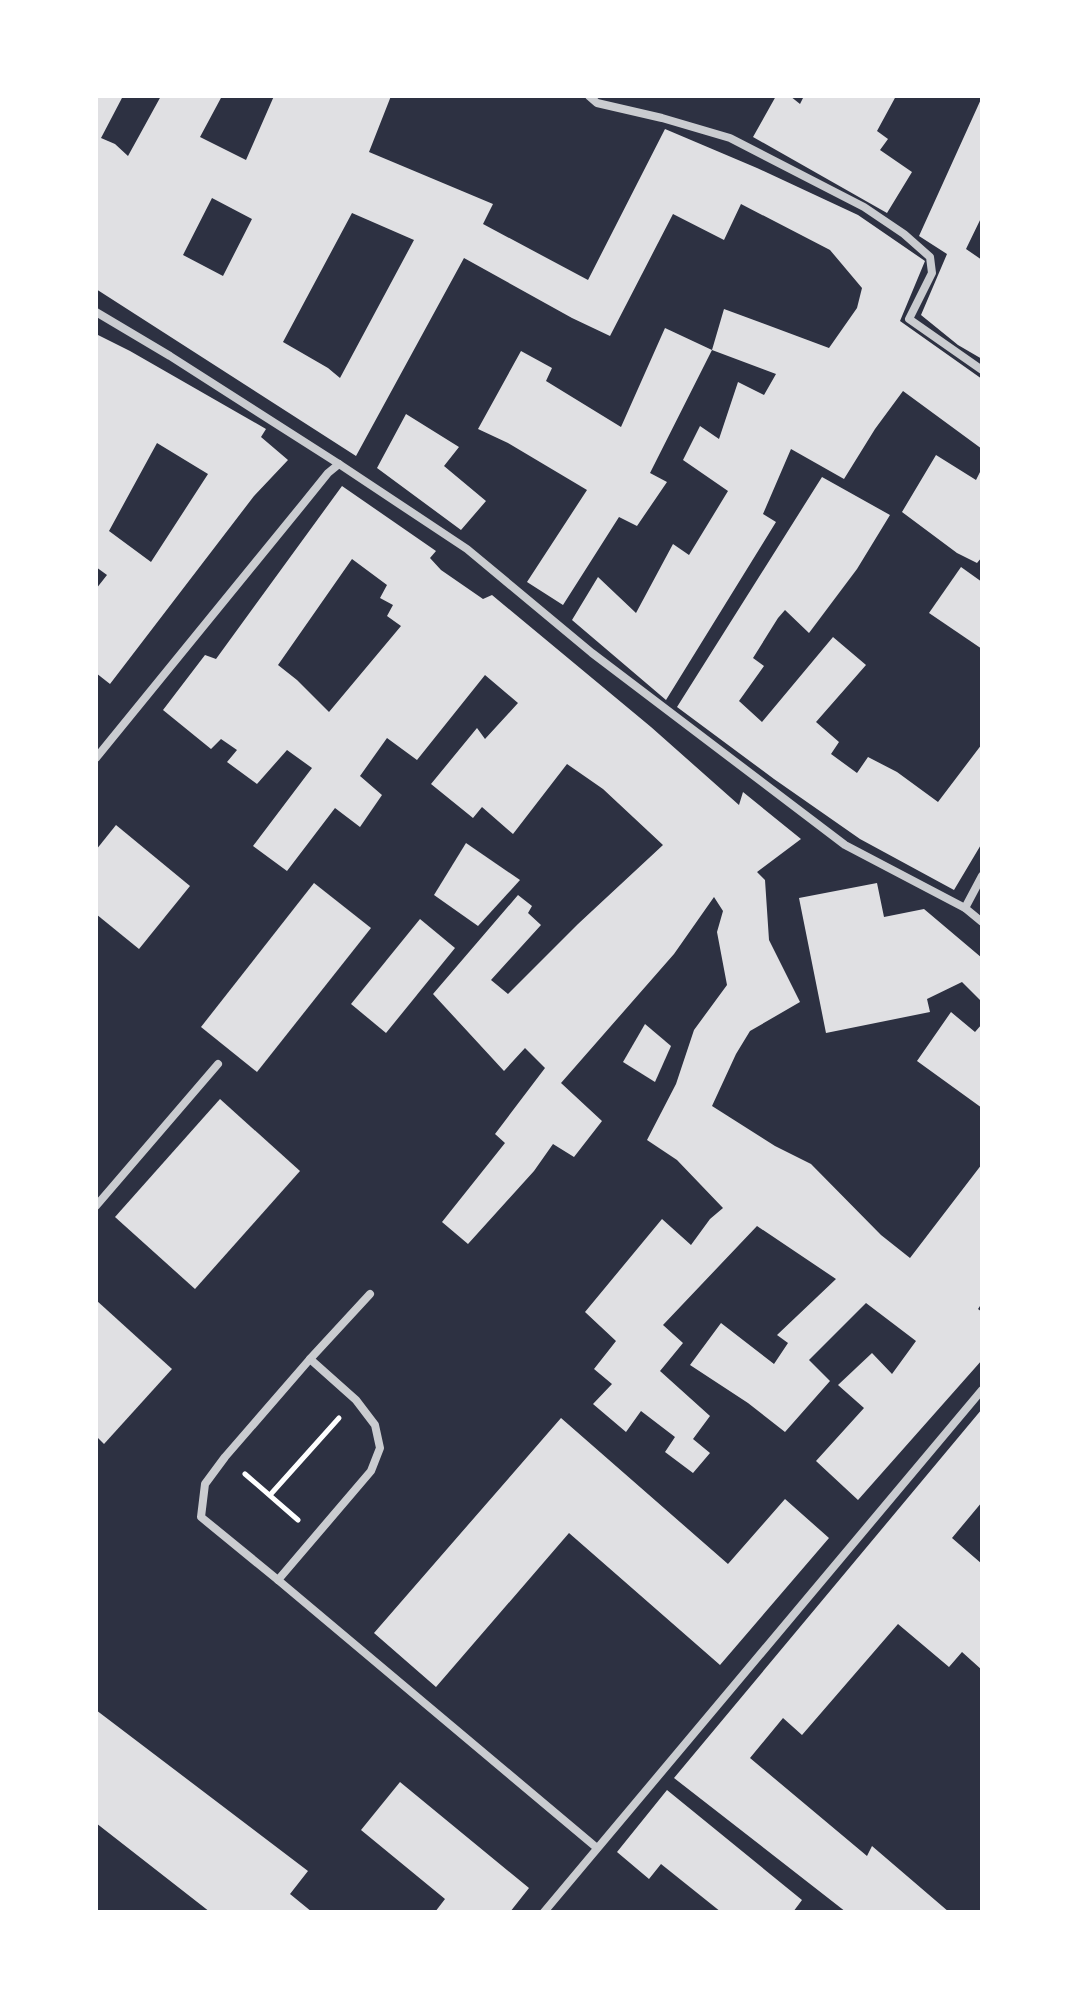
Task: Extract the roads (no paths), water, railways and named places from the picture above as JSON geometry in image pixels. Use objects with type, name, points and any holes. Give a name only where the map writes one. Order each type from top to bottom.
[{"type":"street","points":[[589,96],[597,103],[730,138],[864,207],[904,234],[930,257],[932,273],[909,319],[982,370]]},
{"type":"street","points":[[96,312],[170,356],[467,549],[592,653],[845,845],[965,908],[982,922]]},
{"type":"street","points":[[96,758],[319,483],[339,464]]},
{"type":"street","points":[[965,908],[982,876]]},
{"type":"street","points":[[96,1206],[218,1064]]},
{"type":"street","points":[[370,1294],[225,1457],[205,1484],[201,1517],[597,1848]]},
{"type":"street","points":[[278,1580],[371,1471],[380,1448],[375,1425],[356,1400],[310,1359]]},
{"type":"street","points":[[544,1912],[982,1390]]}]
